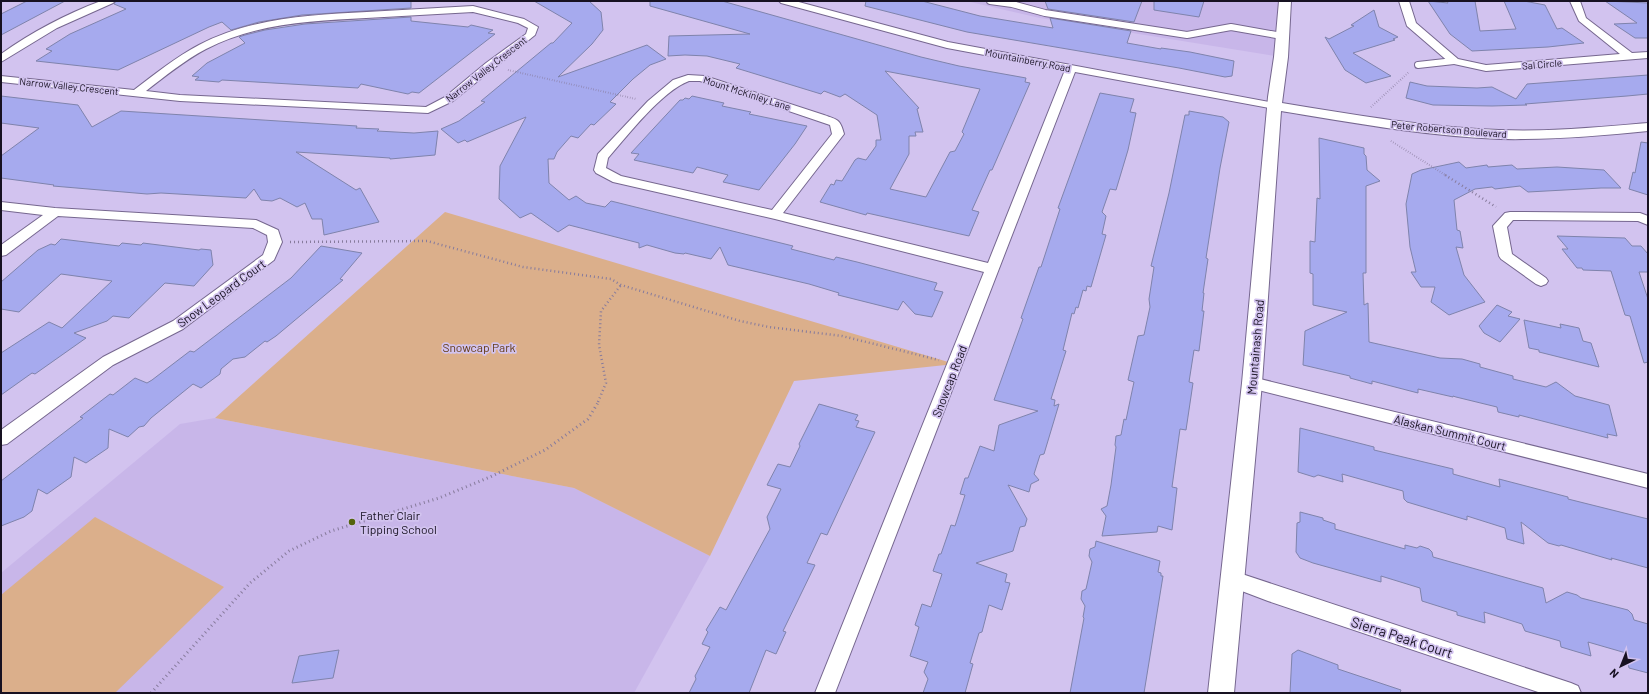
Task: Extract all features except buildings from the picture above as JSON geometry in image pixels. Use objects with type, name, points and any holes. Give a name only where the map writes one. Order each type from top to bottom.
[{"type":"street","points":[[1,59],[58,24],[110,1]]},
{"type":"street","name":"Mountainberry Road","points":[[784,1],[947,45],[1275,106]]},
{"type":"street","name":"Mountainash Road","points":[[1221,693],[1252,383],[1285,1]]},
{"type":"street","name":"Sal Circle","points":[[1404,1],[1411,24],[1454,61],[1486,68],[1648,55]]},
{"type":"street","points":[[1575,1],[1582,19],[1630,56]]},
{"type":"street","name":"Narrow Valley Crescent","points":[[1,79],[180,98],[428,110],[449,99],[490,65],[530,35],[534,27],[521,21],[473,9],[305,18],[258,27],[203,47],[171,67],[137,93]]},
{"type":"street","name":"Snowcap Road","points":[[825,693],[1071,69]]},
{"type":"street","name":"Mount McKinley Lane","points":[[775,215],[838,134],[835,123],[813,114],[701,78],[688,78],[677,82],[652,103],[602,157],[600,170],[617,179],[775,215],[992,269]]},
{"type":"street","name":"Peter Robertson Boulevard","points":[[1275,106],[1396,125],[1480,133],[1564,134],[1648,127]]},
{"type":"street","points":[[1,206],[55,212],[256,224],[273,233],[275,242]]},
{"type":"street","points":[[1,252],[55,212]]},
{"type":"street","points":[[1541,281],[1506,256],[1500,226],[1510,216],[1640,217],[1648,221]]},
{"type":"street","name":"Snow Leopard Court","points":[[1,439],[108,361],[178,325],[269,257],[275,242]]},
{"type":"street","name":"Alaskan Summit Court","points":[[1252,383],[1648,481]]},
{"type":"street","name":"Sierra Peak Court","points":[[1233,579],[1571,693]]},
{"type":"lane","points":[[992,1],[1012,4],[1045,13],[1187,35],[1232,27],[1282,36]]},
{"type":"lane","points":[[1418,65],[1454,61]]},
{"type":"path","points":[[490,65],[652,103]]},
{"type":"path","points":[[1366,111],[1418,65]]},
{"type":"path","points":[[1391,141],[1510,216]]},
{"type":"path","points":[[275,242],[427,241],[523,267],[611,279],[621,285],[740,321],[769,327],[842,336],[955,364]]},
{"type":"path","points":[[151,693],[250,583],[289,552],[331,531],[439,498],[490,477],[545,450],[588,419],[598,404],[606,383],[599,345],[601,310],[621,285]]},
{"type":"shaded area","points":[[966,1],[1285,1],[1281,57],[1040,18]]},
{"type":"shaded area","name":"Father Clair Tipping School","points":[[215,418],[574,488],[710,556],[634,693],[1,693],[1,573],[180,424]]},
{"type":"green space","name":"Snowcap Park","points":[[445,212],[955,364],[794,381],[710,556],[574,488],[215,418]]},
{"type":"green space","points":[[95,517],[224,587],[115,693],[1,693],[1,595]]},
{"type":"place","name":"Father Clair Tipping School","points":[[352,522]]}]
